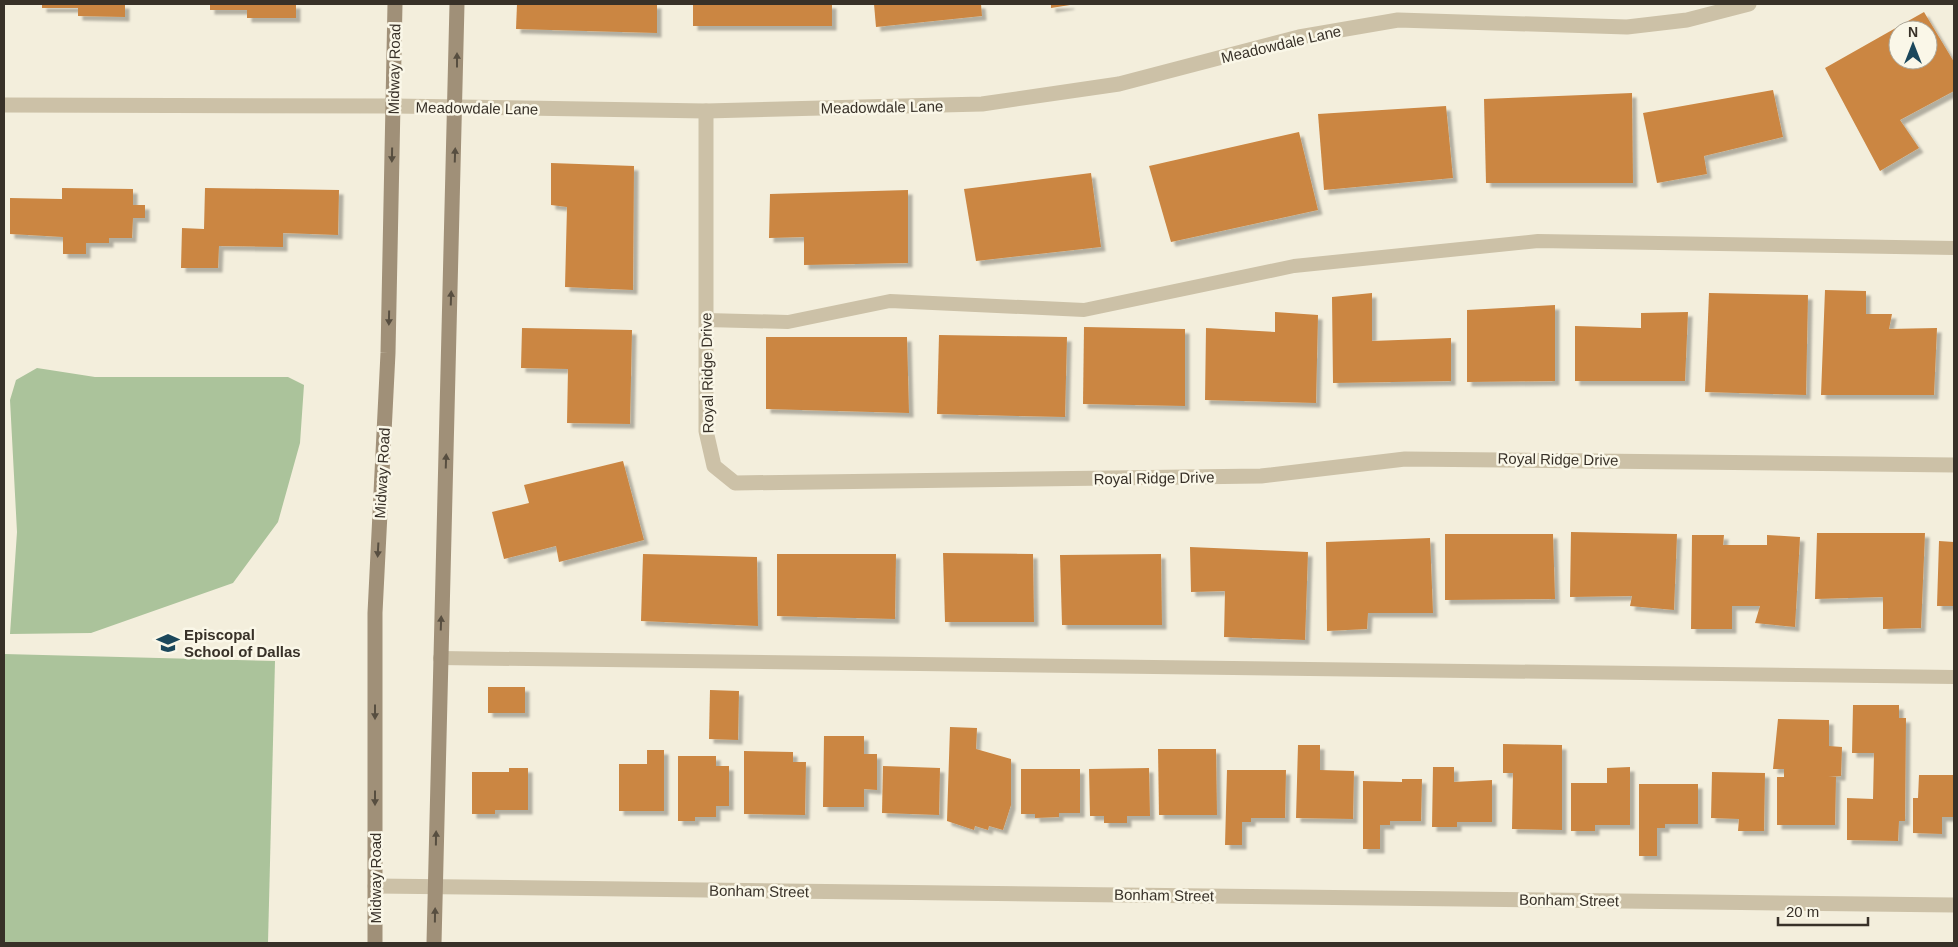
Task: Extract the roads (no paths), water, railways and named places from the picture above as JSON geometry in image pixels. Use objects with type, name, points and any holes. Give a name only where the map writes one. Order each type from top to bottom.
[{"type":"main road","name":"Midway Road","points":[[375,943],[374,614],[388,353],[395,4]]},
{"type":"main road","points":[[434,943],[440,658],[456,108],[457,4]]},
{"type":"street","name":"Meadowdale Lane","points":[[4,105],[394,106],[706,112],[982,104],[1119,84],[1299,37],[1398,20],[1627,27],[1687,20],[1749,4]]},
{"type":"street","name":"Royal Ridge Drive","points":[[706,112],[706,431],[714,466],[735,483],[1260,476],[1405,459],[1954,466]]},
{"type":"street","name":"Bonham Street","points":[[374,886],[1954,905]]},
{"type":"lane","points":[[706,320],[788,322],[890,301],[1084,310],[1294,266],[1538,241],[1954,248]]},
{"type":"lane","points":[[440,658],[1954,677]]},
{"type":"place","name":"Episcopal School of Dallas","points":[[168,643]]}]
